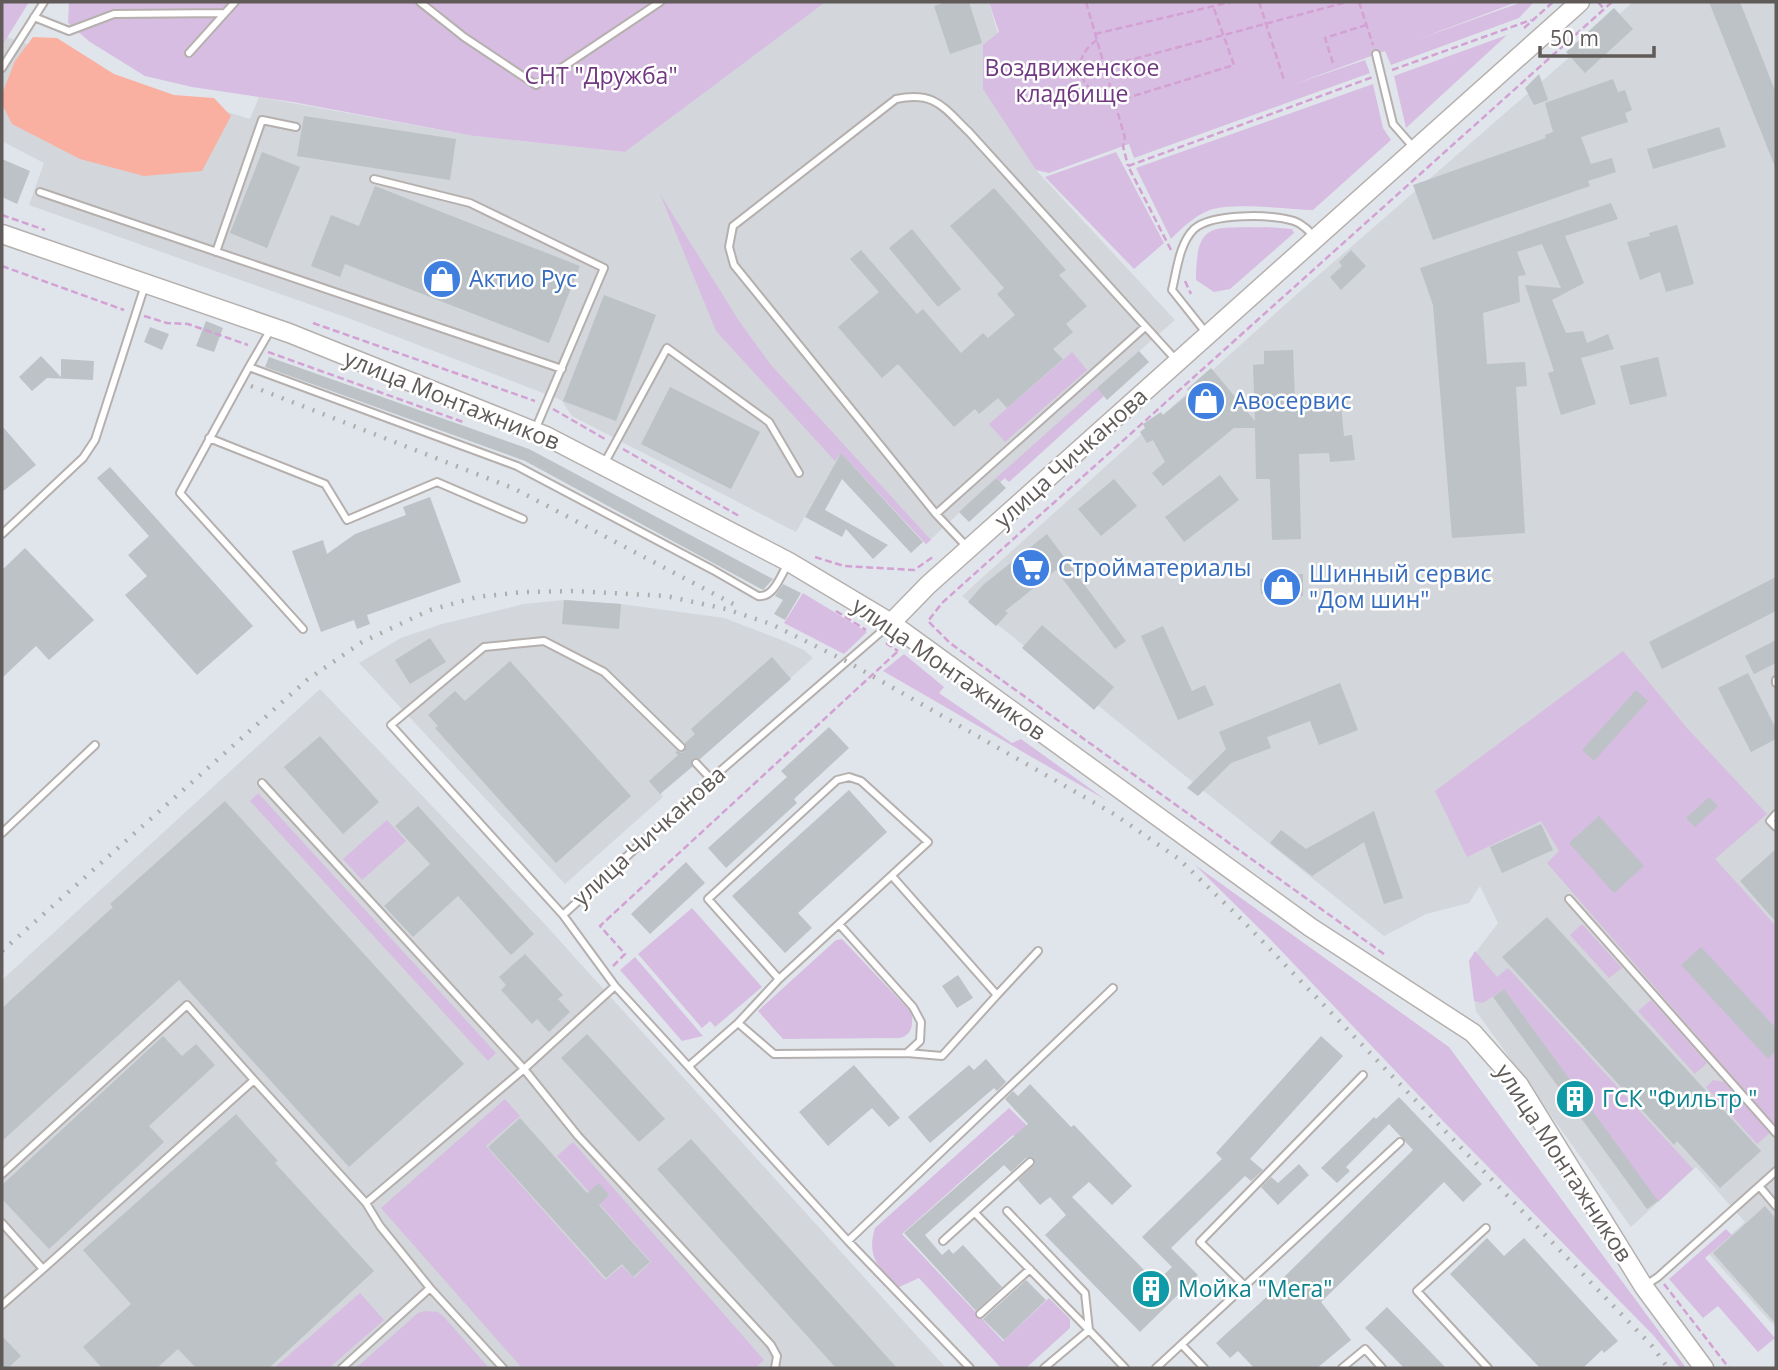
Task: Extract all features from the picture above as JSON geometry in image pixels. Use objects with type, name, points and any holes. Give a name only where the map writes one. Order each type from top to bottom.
[{"type":"main road","name":"улица Чичканова","points":[[891,623],[928,585],[1580,2]]},
{"type":"main road","name":"улица Монтажников","points":[[2,234],[272,328],[534,431],[789,562],[891,623],[1310,927],[1474,1033],[1519,1085],[1651,1282],[1704,1368]]},
{"type":"lane","points":[[2,68],[44,2]]},
{"type":"lane","points":[[189,53],[235,2]]},
{"type":"lane","points":[[420,2],[464,37],[536,85],[660,2]]},
{"type":"lane","points":[[34,17],[69,31],[114,14],[224,13]]},
{"type":"lane","points":[[1376,54],[1393,124],[1416,150]]},
{"type":"lane","points":[[970,550],[936,514],[734,265],[729,247],[733,226],[896,99],[909,96],[936,100],[969,132],[1178,361]]},
{"type":"lane","points":[[216,252],[262,120],[296,127]]},
{"type":"lane","points":[[374,179],[470,203],[604,268],[534,431]]},
{"type":"lane","points":[[40,192],[562,369]]},
{"type":"lane","points":[[1209,335],[1172,290],[1181,252],[1192,231],[1205,221],[1221,218],[1268,217],[1294,221],[1306,227],[1316,239]]},
{"type":"lane","points":[[2,534],[83,458],[95,440],[145,283]]},
{"type":"lane","points":[[936,514],[1145,327]]},
{"type":"lane","points":[[272,328],[180,493],[303,629]]},
{"type":"lane","points":[[603,466],[667,348],[769,422],[799,473]]},
{"type":"lane","points":[[249,368],[517,466],[758,596],[772,591],[789,562]]},
{"type":"lane","points":[[209,438],[325,484],[347,520],[437,482],[523,519]]},
{"type":"lane","name":"улица Чичканова","points":[[564,915],[711,779],[891,623]]},
{"type":"lane","points":[[681,747],[604,672],[544,641],[484,647],[391,725],[564,915],[615,986],[848,1241],[970,1368]]},
{"type":"lane","points":[[2,833],[95,745]]},
{"type":"lane","points":[[696,763],[711,779]]},
{"type":"lane","points":[[689,1066],[738,1023],[779,979],[928,842],[861,782],[849,777],[837,780],[708,899],[779,979]]},
{"type":"lane","points":[[262,783],[524,1069],[578,1136],[771,1345],[776,1356],[775,1368]]},
{"type":"lane","points":[[1776,814],[1770,821],[1776,827]]},
{"type":"lane","points":[[892,876],[997,995]]},
{"type":"lane","points":[[1569,899],[1776,1133]]},
{"type":"lane","points":[[839,924],[913,1007],[920,1022],[920,1041],[907,1053]]},
{"type":"lane","points":[[738,1023],[774,1054],[907,1053],[942,1056],[1038,951]]},
{"type":"lane","points":[[366,1203],[524,1069],[615,986]]},
{"type":"lane","points":[[848,1241],[1113,988]]},
{"type":"lane","points":[[2,1174],[187,1005],[366,1203],[380,1226],[430,1288],[503,1368]]},
{"type":"lane","points":[[1245,1286],[1200,1242],[1363,1075]]},
{"type":"lane","points":[[2,1305],[254,1080]]},
{"type":"lane","points":[[1156,1368],[1400,1142]]},
{"type":"lane","points":[[943,1241],[1030,1162]]},
{"type":"lane","points":[[1651,1282],[1776,1171]]},
{"type":"lane","points":[[1760,1187],[1776,1206]]},
{"type":"lane","points":[[1007,1211],[1084,1293],[1089,1330]]},
{"type":"lane","points":[[975,1213],[1125,1368]]},
{"type":"lane","points":[[2,1223],[43,1269]]},
{"type":"lane","points":[[1486,1228],[1417,1291],[1488,1368]]},
{"type":"lane","points":[[980,1314],[1030,1269]]},
{"type":"lane","points":[[342,1368],[430,1288]]},
{"type":"lane","points":[[1044,1368],[1089,1330]]},
{"type":"lane","points":[[1182,1345],[1204,1368]]},
{"type":"lane","points":[[1342,1368],[1365,1349],[1382,1368]]},
{"type":"path","points":[[1087,2],[1125,138],[1128,166],[1193,299]]},
{"type":"path","points":[[1095,34],[1231,2]]},
{"type":"path","points":[[1259,2],[1284,80]]},
{"type":"path","points":[[1104,67],[1347,2]]},
{"type":"path","points":[[1359,2],[1376,54]]},
{"type":"path","points":[[1524,28],[1553,2]]},
{"type":"path","points":[[1598,2],[1604,9]]},
{"type":"path","points":[[1387,956],[950,643],[928,621],[953,594],[1612,2]]},
{"type":"path","points":[[1114,102],[1234,65],[1213,6]]},
{"type":"path","points":[[1128,166],[1534,19]]},
{"type":"path","points":[[1333,62],[1325,38],[1366,24]]},
{"type":"path","points":[[1097,40],[1084,52],[1080,70],[1087,86],[1094,92],[1112,97]]},
{"type":"path","points":[[2,215],[54,233]]},
{"type":"path","points":[[313,323],[547,405],[744,519]]},
{"type":"path","points":[[813,556],[844,566],[914,570],[937,554]]},
{"type":"path","points":[[606,973],[625,954],[600,926],[911,640]]},
{"type":"path","points":[[1651,1282],[1690,1314],[1728,1368]]},
{"type":"shaded area","points":[[824,2],[989,2],[1036,170],[1175,320],[1097,388],[1009,482],[1005,478],[1000,482],[996,478],[926,544],[841,453],[796,532],[572,416],[561,400],[348,318],[29,205],[44,163],[2,141],[2,46],[7,37],[250,119],[259,97],[474,136],[625,152]]},
{"type":"shaded area","points":[[1633,2],[1776,2],[1776,1328],[1709,1254],[1745,1222],[1696,1167],[1631,1227],[1476,1011],[1469,961],[1498,923],[1480,886],[1469,903],[1426,914],[1384,936],[962,596],[1298,293]]},
{"type":"shaded area","points":[[33,37],[57,38],[114,74],[174,95],[214,98],[231,116],[202,171],[144,176],[80,159],[12,124],[2,104],[2,94],[15,61]]},
{"type":"shaded area","points":[[564,600],[621,604],[724,618],[804,650],[813,658],[661,793],[663,797],[565,884],[359,663],[401,638],[442,624],[524,604]]},
{"type":"shaded area","points":[[320,689],[541,920],[946,1368],[2,1368],[2,980]]},
{"type":"green space","points":[[2,2],[29,2],[2,46]]},
{"type":"green space","name":"СНТ \"Дружба\"","points":[[69,2],[824,3],[625,152],[474,136],[293,102],[192,87],[145,76],[90,42],[68,23]]},
{"type":"green space","name":"Воздвиженское кладбище","points":[[989,2],[1517,2],[1419,39],[1522,2],[1534,2],[1519,18],[1391,65],[1385,51],[1292,85],[1365,60],[1370,73],[1134,158],[1129,144],[1049,173],[1036,170],[983,89],[983,45],[999,32]]},
{"type":"green space","points":[[1507,35],[1406,128],[1394,76]]},
{"type":"green space","points":[[1373,84],[1383,128],[1391,140],[1313,210],[1246,206],[1210,210],[1171,239],[1136,168]]},
{"type":"green space","points":[[1116,152],[1164,243],[1134,269],[1045,177]]},
{"type":"green space","points":[[660,194],[739,321],[771,365],[931,540],[926,544],[841,453],[835,461],[716,331]]},
{"type":"green space","points":[[1221,228],[1292,229],[1294,233],[1230,289],[1214,292],[1196,280],[1197,260],[1204,237]]},
{"type":"green space","points":[[1072,352],[1087,370],[1005,442],[989,424]]},
{"type":"green space","points":[[1097,388],[1104,396],[1009,482],[1005,478],[1000,482],[996,478]]},
{"type":"green space","points":[[803,593],[867,632],[844,654],[784,623]]},
{"type":"green space","points":[[1623,651],[1687,728],[1767,814],[1715,859],[1776,926],[1776,1127],[1547,863],[1559,851],[1541,821],[1467,857],[1435,791]]},
{"type":"green space","points":[[904,654],[944,687],[939,693],[1012,743],[1021,739],[1106,800],[883,671]]},
{"type":"green space","points":[[258,793],[496,1053],[488,1061],[250,801]]},
{"type":"green space","points":[[387,820],[406,841],[362,880],[343,859]]},
{"type":"green space","points":[[1195,865],[1449,1047],[1686,1368],[1680,1368],[1654,1336]]},
{"type":"green space","points":[[692,908],[762,987],[715,1027],[710,1021],[702,1028],[638,954]]},
{"type":"green space","points":[[1582,924],[1622,968],[1609,978],[1570,935]]},
{"type":"green space","points":[[842,939],[911,1012],[912,1025],[909,1032],[899,1038],[783,1039],[758,1011],[836,940]]},
{"type":"green space","points":[[1475,951],[1497,977],[1508,968],[1693,1169],[1658,1202],[1504,989],[1483,1003],[1474,1001],[1469,961]]},
{"type":"green space","points":[[635,957],[703,1036],[682,1041],[620,970]]},
{"type":"green space","points":[[1651,1000],[1707,1063],[1695,1074],[1638,1011]]},
{"type":"green space","points":[[1713,1080],[1724,1082],[1770,1133],[1757,1144],[1706,1087]]},
{"type":"green space","points":[[505,1099],[520,1116],[486,1146],[605,1280],[622,1266],[634,1278],[651,1262],[557,1156],[573,1142],[764,1360],[755,1368],[522,1368],[381,1208]]},
{"type":"green space","points":[[1009,1108],[1053,1151],[1040,1163],[1013,1135],[902,1234],[1003,1341],[1049,1298],[1070,1319],[1070,1328],[1026,1368],[1001,1368],[919,1278],[897,1288],[876,1261],[872,1247],[875,1228]]},
{"type":"green space","points":[[1726,1229],[1732,1235],[1705,1258],[1775,1338],[1758,1352],[1718,1306],[1703,1318],[1669,1279]]},
{"type":"green space","points":[[360,1293],[384,1320],[329,1368],[274,1368]]},
{"type":"green space","points":[[438,1312],[444,1317],[489,1368],[356,1368],[418,1313]]},
{"type":"building","points":[[947,2],[969,2],[982,43],[950,54],[934,6]]},
{"type":"building","points":[[1709,2],[1740,2],[1776,93],[1776,169]]},
{"type":"building","points":[[1614,8],[1633,29],[1585,73],[1566,52]]},
{"type":"building","points":[[1539,74],[1548,100],[1534,105],[1525,88]]},
{"type":"building","points":[[1613,79],[1618,92],[1625,90],[1632,110],[1625,113],[1628,122],[1581,137],[1591,164],[1612,158],[1616,172],[1588,181],[1590,186],[1433,240],[1413,185],[1546,138],[1545,135],[1553,132],[1545,103]]},
{"type":"building","points":[[304,116],[456,139],[450,180],[297,156]]},
{"type":"building","points":[[1719,127],[1726,147],[1653,169],[1647,149]]},
{"type":"building","points":[[262,152],[300,167],[267,248],[230,233]]},
{"type":"building","points":[[2,159],[30,171],[17,204],[2,197]]},
{"type":"building","points":[[375,186],[580,266],[549,343],[345,264],[340,277],[311,266],[331,215],[359,226]]},
{"type":"building","points":[[994,188],[1066,270],[1059,275],[1087,306],[1066,324],[1073,332],[1053,349],[1063,359],[1007,408],[998,398],[979,414],[975,409],[954,427],[898,364],[882,378],[838,327],[879,292],[850,259],[861,250],[917,314],[923,309],[961,353],[983,333],[988,338],[1015,315],[997,294],[1004,288],[950,226]]},
{"type":"building","points":[[1611,203],[1618,219],[1565,236],[1584,283],[1552,300],[1566,333],[1583,331],[1587,343],[1608,334],[1614,349],[1581,358],[1596,404],[1561,415],[1548,373],[1554,371],[1525,285],[1561,288],[1542,244],[1517,252],[1526,275],[1518,276],[1520,302],[1483,313],[1487,364],[1525,362],[1527,386],[1516,387],[1525,533],[1452,538],[1433,305],[1420,268]]},
{"type":"building","points":[[1677,225],[1694,284],[1666,292],[1660,272],[1640,280],[1627,242]]},
{"type":"building","points":[[912,229],[961,289],[938,307],[889,248]]},
{"type":"building","points":[[1351,250],[1366,266],[1341,290],[1330,277],[1342,266],[1339,262]]},
{"type":"building","points":[[604,295],[656,315],[616,421],[563,401]]},
{"type":"building","points":[[206,321],[223,328],[214,352],[196,346]]},
{"type":"building","points":[[150,327],[169,334],[162,350],[144,342]]},
{"type":"building","points":[[1293,350],[1295,399],[1340,395],[1344,436],[1352,435],[1355,460],[1330,462],[1329,453],[1299,454],[1301,539],[1272,540],[1270,479],[1256,479],[1255,428],[1234,428],[1163,486],[1152,473],[1165,462],[1153,440],[1147,443],[1140,432],[1145,428],[1143,424],[1161,412],[1163,415],[1190,393],[1187,389],[1211,368],[1255,421],[1253,365],[1264,364],[1264,351]]},
{"type":"building","points":[[1139,351],[1149,362],[1107,400],[1097,388]]},
{"type":"building","points":[[41,356],[61,377],[61,359],[94,361],[93,380],[47,378],[32,391],[19,377]]},
{"type":"building","points":[[269,357],[529,449],[773,579],[763,590],[525,461],[265,367]]},
{"type":"building","points":[[1658,357],[1667,396],[1630,405],[1620,366]]},
{"type":"building","points":[[670,387],[760,432],[731,489],[641,444]]},
{"type":"building","points":[[2,426],[36,465],[2,492]]},
{"type":"building","points":[[841,453],[923,542],[911,553],[842,479],[825,510],[888,545],[873,559],[846,529],[842,537],[805,517]]},
{"type":"building","points":[[110,467],[253,626],[197,675],[125,595],[147,576],[128,555],[149,536],[97,478]]},
{"type":"building","points":[[1220,475],[1239,500],[1184,542],[1165,517]]},
{"type":"building","points":[[996,478],[1006,488],[969,522],[959,512]]},
{"type":"building","points":[[1114,479],[1137,506],[1101,536],[1078,509]]},
{"type":"building","points":[[430,497],[461,582],[367,615],[370,624],[357,629],[354,620],[321,632],[292,551],[323,540],[327,554],[355,534],[406,515],[403,507]]},
{"type":"building","points":[[1047,534],[1126,641],[1115,649],[1056,570],[1005,611],[1008,613],[996,626],[968,602],[983,585]]},
{"type":"building","points":[[25,548],[94,620],[49,660],[36,646],[2,678],[2,570]]},
{"type":"building","name":"Шинный сервис \"Дом шин\"","points":[[1303,574],[1303,596],[1261,594],[1260,579]]},
{"type":"building","points":[[1776,577],[1776,611],[1662,669],[1649,642]]},
{"type":"building","points":[[783,584],[801,593],[785,620],[774,614],[783,600],[775,596]]},
{"type":"building","points":[[564,600],[621,604],[619,629],[562,624]]},
{"type":"building","points":[[1042,625],[1114,687],[1094,710],[1022,648]]},
{"type":"building","points":[[1163,626],[1192,691],[1205,685],[1214,705],[1178,720],[1141,636]]},
{"type":"building","points":[[430,638],[446,662],[410,684],[395,660]]},
{"type":"building","points":[[1776,640],[1776,663],[1754,674],[1745,656]]},
{"type":"building","points":[[772,657],[791,679],[700,759],[693,758],[692,767],[660,794],[649,781],[678,755],[675,752],[682,753],[685,750],[685,743],[695,734],[691,729]]},
{"type":"building","points":[[510,661],[631,796],[556,863],[435,728],[438,726],[428,715],[455,691],[465,701]]},
{"type":"building","points":[[1748,673],[1776,729],[1776,739],[1751,752],[1718,688]]},
{"type":"building","points":[[1340,683],[1358,730],[1319,745],[1310,721],[1267,737],[1271,748],[1231,763],[1198,796],[1187,788],[1226,749],[1219,732]]},
{"type":"building","points":[[1636,690],[1648,701],[1594,761],[1582,750]]},
{"type":"building","points":[[829,727],[849,748],[794,799],[797,803],[726,868],[708,848],[787,777],[781,771]]},
{"type":"building","points":[[320,736],[379,802],[343,834],[284,767]]},
{"type":"building","points":[[849,790],[887,832],[798,913],[812,928],[785,953],[732,896]]},
{"type":"building","points":[[1709,797],[1718,806],[1695,827],[1686,818]]},
{"type":"building","points":[[225,801],[464,1064],[349,1167],[179,980],[2,1141],[2,1008],[113,907],[110,904]]},
{"type":"building","points":[[418,806],[534,934],[511,955],[458,896],[413,937],[384,906],[430,864],[395,826]]},
{"type":"building","points":[[1374,811],[1403,898],[1384,904],[1364,842],[1312,876],[1270,843],[1281,830],[1306,849]]},
{"type":"building","points":[[1599,816],[1644,866],[1614,893],[1569,843]]},
{"type":"building","points":[[1541,824],[1553,850],[1502,873],[1490,847]]},
{"type":"building","points":[[1776,849],[1776,922],[1740,881]]},
{"type":"building","points":[[686,862],[705,883],[650,934],[631,914]]},
{"type":"building","points":[[1547,917],[1761,1151],[1720,1188],[1677,1141],[1674,1145],[1502,957]]},
{"type":"building","points":[[1701,947],[1776,1028],[1776,1051],[1768,1059],[1681,965]]},
{"type":"building","points":[[525,954],[563,995],[558,999],[570,1012],[549,1032],[537,1019],[532,1024],[501,990],[506,985],[499,977]]},
{"type":"building","points":[[958,975],[973,998],[957,1008],[942,986]]},
{"type":"building","name":"ГСК \"Фильтр \"","points":[[1504,989],[1658,1201],[1647,1209],[1493,997]]},
{"type":"building","points":[[587,1034],[665,1119],[639,1142],[561,1058]]},
{"type":"building","points":[[163,1036],[182,1056],[196,1044],[215,1065],[149,1126],[164,1142],[49,1249],[2,1199],[2,1185]]},
{"type":"building","points":[[1321,1036],[1343,1056],[1250,1159],[1263,1170],[1251,1181],[1245,1176],[1171,1248],[1198,1275],[1140,1332],[1045,1235],[1066,1215],[1050,1197],[1040,1205],[1018,1180],[1035,1164],[1032,1157],[1026,1158],[1011,1172],[1004,1165],[925,1235],[942,1255],[949,1249],[953,1254],[963,1245],[1002,1287],[976,1311],[904,1233],[1028,1124],[1005,1099],[1013,1091],[1018,1096],[1030,1084],[1071,1127],[1074,1125],[1132,1186],[1112,1205],[1089,1182],[1072,1197],[1156,1282],[1172,1267],[1142,1237],[1222,1159],[1216,1153]]},
{"type":"building","points":[[986,1059],[1006,1082],[997,1091],[994,1088],[930,1143],[908,1117],[969,1065],[974,1070]]},
{"type":"building","points":[[854,1065],[900,1118],[889,1127],[872,1108],[828,1146],[799,1112]]},
{"type":"building","points":[[1399,1097],[1482,1184],[1463,1202],[1444,1182],[1321,1302],[1351,1340],[1317,1368],[1254,1368],[1238,1351],[1230,1358],[1216,1343],[1284,1281],[1282,1279],[1413,1150],[1389,1124],[1346,1167],[1350,1171],[1337,1183],[1321,1168]]},
{"type":"building","points":[[236,1114],[278,1161],[275,1163],[374,1271],[269,1368],[196,1368],[178,1349],[157,1368],[102,1368],[83,1347],[131,1304],[83,1250]]},
{"type":"building","points":[[520,1118],[587,1193],[599,1183],[609,1195],[599,1205],[650,1262],[633,1277],[622,1264],[606,1278],[488,1147]]},
{"type":"building","points":[[691,1139],[897,1368],[836,1368],[790,1317],[657,1169]]},
{"type":"building","points":[[1299,1164],[1309,1175],[1278,1205],[1261,1187],[1271,1177],[1278,1183]]},
{"type":"building","points":[[1765,1206],[1776,1219],[1776,1324],[1713,1253]]},
{"type":"building","points":[[1487,1238],[1504,1256],[1524,1238],[1618,1341],[1604,1353],[1602,1350],[1583,1368],[1540,1368],[1450,1274]]},
{"type":"building","points":[[1026,1280],[1046,1300],[1004,1340],[983,1319]]},
{"type":"building","points":[[1387,1307],[1446,1368],[1404,1368],[1365,1328]]},
{"type":"building","points":[[2,1336],[21,1356],[8,1368],[2,1368]]},
{"type":"railway","points":[[251,386],[515,489],[737,606]]},
{"type":"railway","points":[[2,951],[307,680],[362,642],[430,610],[477,597],[523,592],[574,591],[666,596],[726,609],[771,624],[846,661],[1114,814],[1179,859],[1241,919],[1652,1346],[1668,1368]]},
{"type":"place","name":"Актио Рус","points":[[442,279]]},
{"type":"place","name":"Авосервис","points":[[1206,401]]},
{"type":"place","name":"Стройматериалы","points":[[1031,568]]},
{"type":"place","name":"Шинный сервис \"Дом шин\"","points":[[1282,587]]},
{"type":"place","name":"ГСК \"Фильтр \"","points":[[1575,1099]]},
{"type":"place","name":"Мойка \"Мега\"","points":[[1151,1289]]}]
